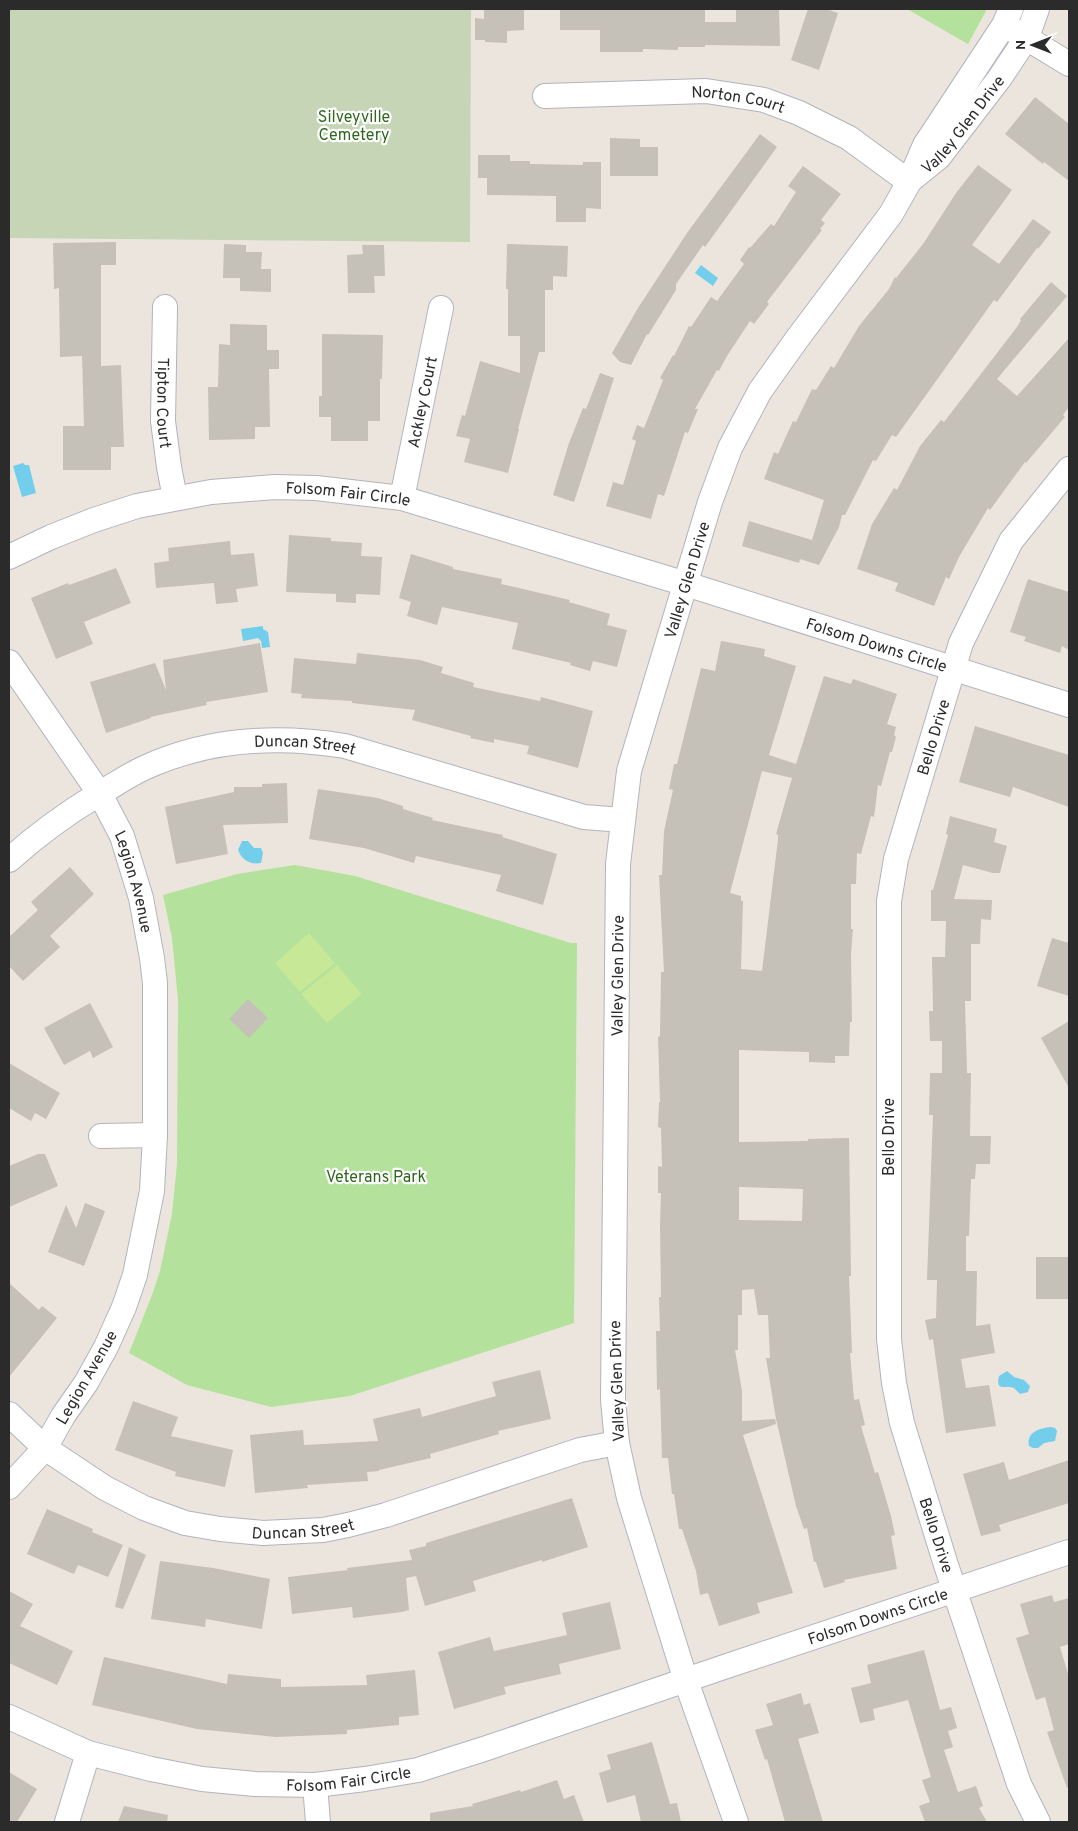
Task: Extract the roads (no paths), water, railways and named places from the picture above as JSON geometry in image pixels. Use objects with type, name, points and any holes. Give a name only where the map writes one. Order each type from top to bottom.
[{"type":"street","name":"Valley Glen Drive","points":[[908,182],[939,157],[999,79],[1027,37],[1037,9]]},
{"type":"street","name":"Valley Glen Drive","points":[[736,1822],[686,1681],[629,1498],[617,1443],[614,1390],[617,874],[629,771],[719,475],[730,448],[760,392],[797,339],[891,214],[925,145],[1008,17]]},
{"type":"street","points":[[1008,17],[1027,37],[1069,64]]},
{"type":"street","name":"Norton Court","points":[[545,96],[706,91],[764,100],[799,113],[849,138],[908,182]]},
{"type":"street","name":"Tipton Court","points":[[165,307],[163,421],[175,498]]},
{"type":"street","name":"Ackley Court","points":[[402,498],[442,308]]},
{"type":"street","name":"Bello Drive","points":[[1038,1822],[1020,1784],[955,1590],[901,1416],[894,1384],[889,1339],[888,1281],[889,901],[896,859],[953,667],[965,634],[1011,541],[1069,469]]},
{"type":"street","name":"Folsom Fair Circle","points":[[9,557],[51,537],[137,506],[220,491],[275,487],[316,488],[402,498],[686,584]]},
{"type":"street","name":"Folsom Downs Circle","points":[[686,584],[1069,705]]},
{"type":"street","name":"Legion Avenue","points":[[9,662],[100,794],[122,836],[141,898],[155,984],[152,1191],[135,1276],[124,1307],[106,1347],[86,1383],[63,1416],[45,1448],[9,1487]]},
{"type":"street","name":"Duncan Street","points":[[9,860],[41,832],[66,814],[143,768],[196,750],[231,743],[271,740],[310,740],[362,750],[584,817],[623,820]]},
{"type":"street","points":[[100,1136],[154,1135]]},
{"type":"street","name":"Duncan Street","points":[[9,1414],[45,1448],[105,1488],[144,1508],[184,1523],[263,1533],[323,1530],[348,1525],[386,1515],[580,1450],[617,1443]]},
{"type":"street","name":"Folsom Downs Circle","points":[[686,1681],[1069,1552]]},
{"type":"street","name":"Folsom Fair Circle","points":[[9,1717],[88,1753],[152,1769],[202,1779],[255,1784],[315,1785],[418,1770],[686,1681]]},
{"type":"street","points":[[67,1822],[88,1753]]},
{"type":"street","points":[[315,1785],[318,1822]]},
{"type":"water","points":[[701,265],[718,278],[713,286],[695,273]]},
{"type":"water","points":[[23,463],[29,465],[36,493],[22,497],[13,466]]},
{"type":"water","points":[[263,626],[263,629],[268,632],[270,647],[262,648],[261,641],[258,638],[243,641],[241,629]]},
{"type":"water","points":[[242,841],[248,841],[254,848],[261,848],[263,853],[261,863],[250,862],[242,857],[238,850]]},
{"type":"water","points":[[1007,1371],[1014,1377],[1024,1380],[1030,1386],[1028,1392],[1020,1394],[1014,1388],[1000,1386],[999,1376]]},
{"type":"water","points":[[1051,1427],[1057,1431],[1055,1441],[1044,1443],[1038,1448],[1029,1446],[1032,1434],[1042,1428]]},
{"type":"park label","name":"Silveyville Cemetery","points":[[354,125]]},
{"type":"park label","name":"Veterans Park","points":[[376,1176]]}]
